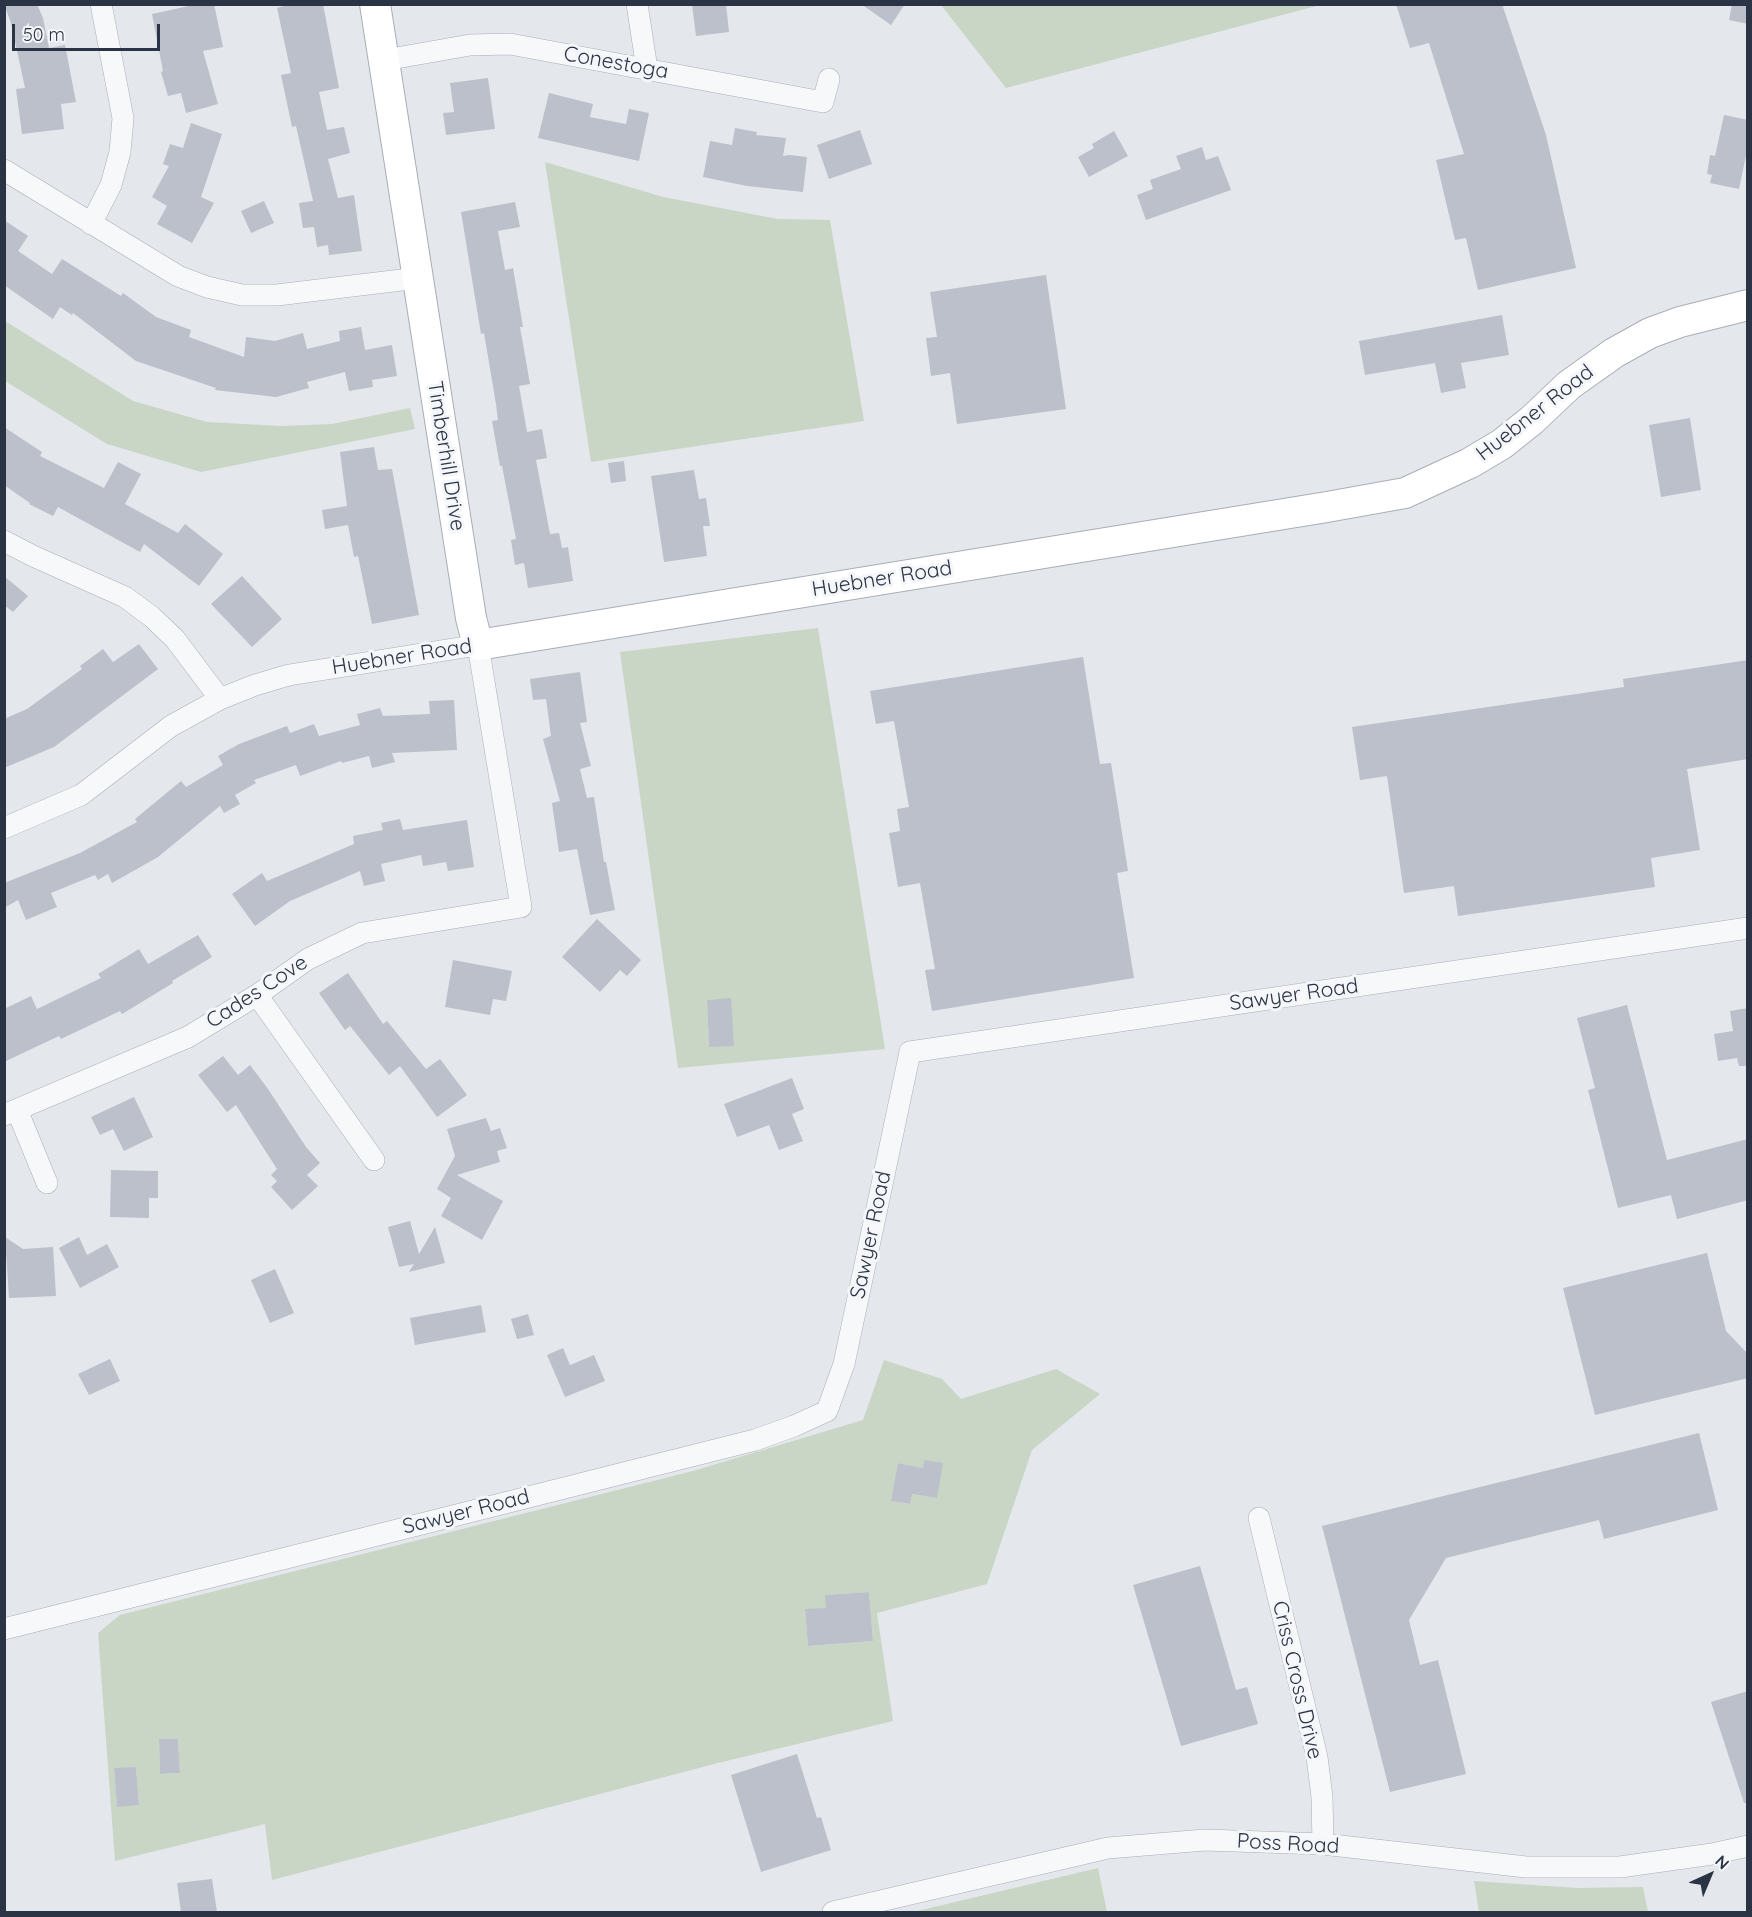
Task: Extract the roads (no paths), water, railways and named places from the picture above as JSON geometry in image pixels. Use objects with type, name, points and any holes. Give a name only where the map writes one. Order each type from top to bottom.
[{"type":"street","points":[[91,224],[111,185],[120,152],[123,118],[101,4]]},
{"type":"street","name":"Timberhill Drive","points":[[375,4],[471,618],[478,645],[521,907]]},
{"type":"street","points":[[637,4],[647,69]]},
{"type":"street","name":"Conestoga","points":[[384,60],[470,45],[510,44],[823,102],[829,79]]},
{"type":"street","points":[[4,170],[178,276],[207,287],[242,295],[277,295],[418,278]]},
{"type":"street","name":"Huebner Road","points":[[4,828],[81,795],[171,726],[220,699],[255,684],[290,675],[1405,493],[1470,463],[1502,444],[1532,420],[1569,385],[1614,353],[1650,333],[1680,322],[1748,305]]},
{"type":"street","points":[[4,541],[126,597],[175,639],[220,699]]},
{"type":"street","name":"Cades Cove","points":[[11,1112],[188,1036],[257,994],[308,959],[362,933],[521,907]]},
{"type":"street","name":"Sawyer Road","points":[[4,1629],[755,1440],[827,1411],[844,1364],[910,1052],[1748,928]]},
{"type":"street","points":[[257,994],[374,1160]]},
{"type":"street","points":[[11,1112],[47,1183]]},
{"type":"street","name":"Criss Cross Drive","points":[[1258,1518],[1317,1757],[1322,1797],[1323,1844]]},
{"type":"street","name":"Poss Road","points":[[833,1912],[1108,1848],[1205,1840],[1323,1844],[1526,1867],[1620,1867],[1712,1854],[1748,1846]]}]
